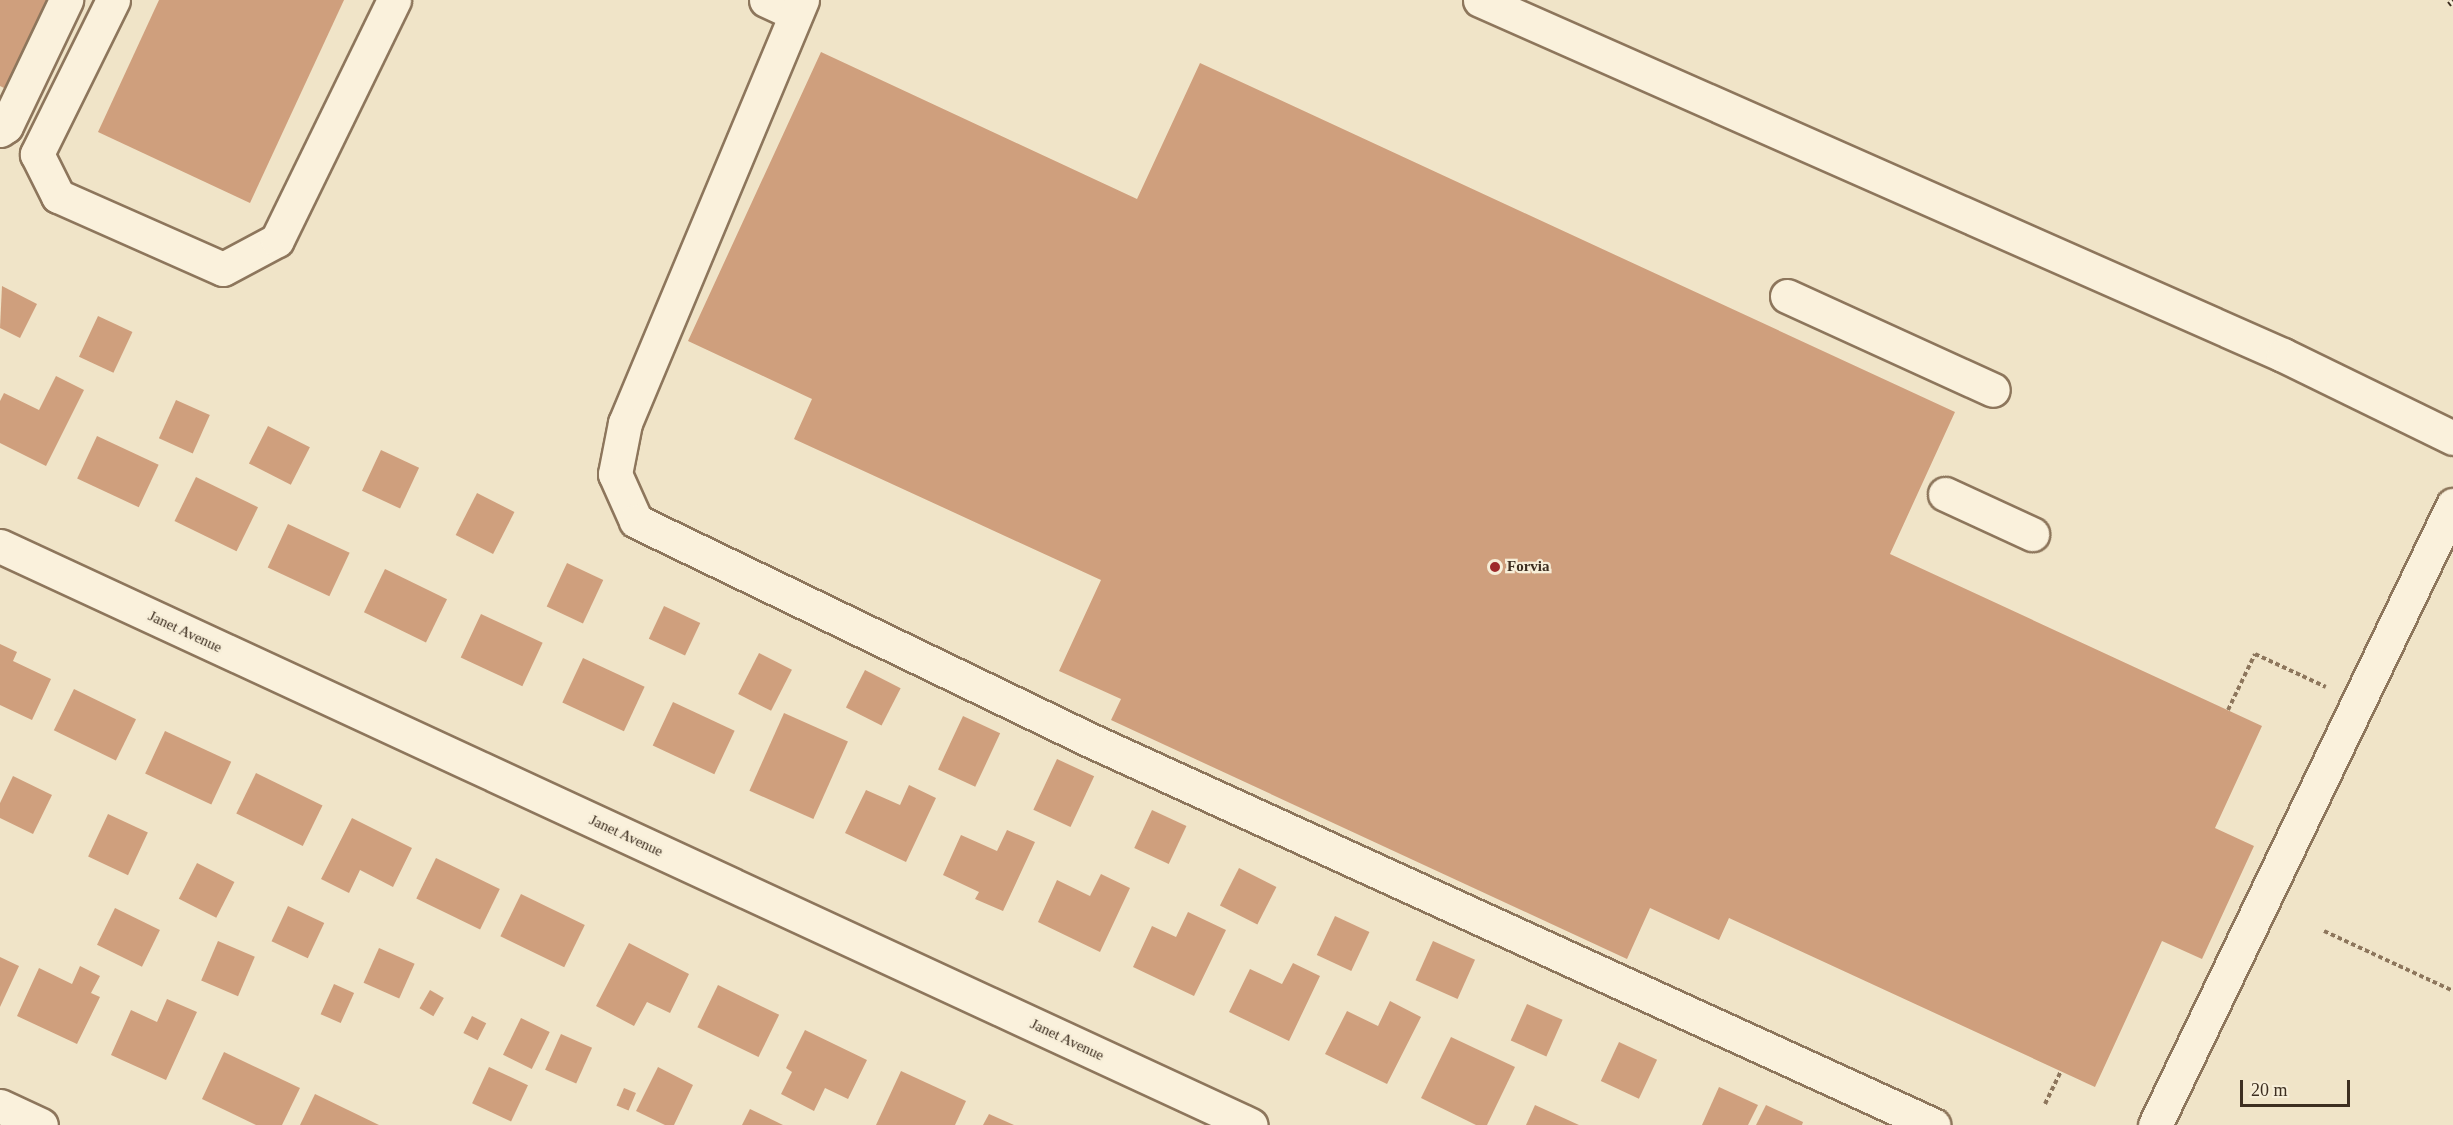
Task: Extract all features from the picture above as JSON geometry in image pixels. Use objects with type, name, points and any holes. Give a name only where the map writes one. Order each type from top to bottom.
[{"type":"street","points":[[0,130],[6,126],[66,0]]},
{"type":"street","points":[[112,0],[37,154],[58,196],[223,269],[277,240],[394,0]]},
{"type":"street","points":[[1480,0],[2283,355],[2453,438]]},
{"type":"street","points":[[787,4],[625,423],[615,474],[636,521],[1092,741],[1933,1125]]},
{"type":"street","points":[[1787,296],[1993,390]]},
{"type":"street","points":[[1945,494],[2032,534]]},
{"type":"street","points":[[2155,1125],[2453,505]]},
{"type":"street","name":"Janet Avenue","points":[[0,546],[1251,1125]]},
{"type":"street","points":[[0,1106],[41,1125]]},
{"type":"path","points":[[2228,710],[2255,654],[2335,692]]},
{"type":"path","points":[[2324,931],[2453,991]]},
{"type":"path","points":[[2045,1104],[2061,1071]]},
{"type":"building","points":[[0,0],[50,0],[8,90],[0,86]]},
{"type":"building","points":[[159,0],[344,0],[250,203],[98,132]]},
{"type":"building","name":"Forvia","points":[[821,52],[1137,199],[1200,63],[1955,412],[1890,554],[2262,726],[2215,828],[2254,846],[2202,959],[2162,941],[2095,1087],[1729,918],[1719,940],[1650,908],[1627,959],[1111,720],[1121,699],[1059,671],[1101,580],[794,439],[812,399],[688,341]]},
{"type":"building","points":[[2,286],[37,304],[20,338],[0,328]]},
{"type":"building","points":[[98,316],[132,332],[113,373],[79,357]]},
{"type":"building","points":[[56,376],[84,390],[46,466],[0,443],[0,401],[4,393],[39,410]]},
{"type":"building","points":[[176,400],[210,415],[193,453],[159,438]]},
{"type":"building","points":[[268,426],[310,447],[291,485],[249,463]]},
{"type":"building","points":[[97,436],[159,465],[139,507],[77,479]]},
{"type":"building","points":[[381,450],[419,468],[400,509],[362,491]]},
{"type":"building","points":[[196,477],[258,507],[237,551],[175,521]]},
{"type":"building","points":[[477,493],[514,512],[493,554],[456,535]]},
{"type":"building","points":[[288,524],[350,553],[329,596],[268,568]]},
{"type":"building","points":[[567,563],[603,580],[583,623],[547,607]]},
{"type":"building","points":[[385,569],[447,599],[426,642],[364,612]]},
{"type":"building","points":[[664,606],[700,623],[685,656],[649,639]]},
{"type":"building","points":[[481,614],[543,643],[522,686],[461,658]]},
{"type":"building","points":[[0,644],[17,652],[13,661],[51,679],[32,720],[0,705]]},
{"type":"building","points":[[759,653],[792,670],[771,711],[738,694]]},
{"type":"building","points":[[583,658],[645,687],[624,731],[562,702]]},
{"type":"building","points":[[865,670],[901,688],[882,726],[846,707]]},
{"type":"building","points":[[74,689],[136,719],[116,761],[54,730]]},
{"type":"building","points":[[673,702],[735,731],[714,774],[653,746]]},
{"type":"building","points":[[784,713],[848,741],[813,819],[749,791]]},
{"type":"building","points":[[963,716],[1000,733],[975,787],[938,769]]},
{"type":"building","points":[[165,731],[231,762],[211,804],[145,774]]},
{"type":"building","points":[[1057,759],[1094,776],[1070,827],[1033,810]]},
{"type":"building","points":[[256,773],[323,805],[303,846],[236,813]]},
{"type":"building","points":[[13,776],[52,795],[33,834],[0,818],[0,803]]},
{"type":"building","points":[[909,785],[936,798],[906,862],[845,833],[866,790],[900,805]]},
{"type":"building","points":[[1152,810],[1186,826],[1169,864],[1134,848]]},
{"type":"building","points":[[108,814],[148,833],[128,875],[88,857]]},
{"type":"building","points":[[352,818],[412,848],[393,887],[360,870],[349,893],[321,879]]},
{"type":"building","points":[[1007,830],[1035,842],[1003,911],[975,899],[979,892],[943,875],[961,835],[997,851]]},
{"type":"building","points":[[436,858],[500,889],[480,930],[416,898]]},
{"type":"building","points":[[197,863],[234,882],[216,918],[179,899]]},
{"type":"building","points":[[1239,868],[1276,887],[1257,924],[1220,905]]},
{"type":"building","points":[[1101,874],[1130,888],[1100,952],[1038,922],[1057,880],[1090,896]]},
{"type":"building","points":[[521,894],[585,925],[564,967],[500,936]]},
{"type":"building","points":[[288,906],[324,923],[308,958],[272,941]]},
{"type":"building","points":[[115,908],[160,930],[142,967],[97,945]]},
{"type":"building","points":[[1188,912],[1226,930],[1194,996],[1133,967],[1152,926],[1176,937]]},
{"type":"building","points":[[1335,916],[1369,932],[1351,971],[1317,955]]},
{"type":"building","points":[[218,941],[255,957],[238,996],[201,981]]},
{"type":"building","points":[[1433,941],[1475,960],[1458,999],[1416,980]]},
{"type":"building","points":[[629,943],[689,974],[670,1013],[647,1002],[634,1026],[596,1006]]},
{"type":"building","points":[[379,948],[415,964],[399,999],[364,983]]},
{"type":"building","points":[[0,957],[19,966],[0,1007]]},
{"type":"building","points":[[1293,963],[1320,976],[1289,1041],[1229,1012],[1250,969],[1282,984]]},
{"type":"building","points":[[80,966],[100,976],[91,993],[100,997],[77,1044],[17,1016],[39,968],[72,984]]},
{"type":"building","points":[[334,984],[354,993],[341,1023],[321,1014]]},
{"type":"building","points":[[718,985],[779,1015],[759,1057],[697,1027]]},
{"type":"building","points":[[430,990],[444,998],[433,1016],[420,1008]]},
{"type":"building","points":[[167,999],[197,1012],[166,1080],[111,1055],[131,1010],[157,1022]]},
{"type":"building","points":[[1390,1001],[1421,1017],[1387,1084],[1325,1054],[1347,1011],[1378,1026]]},
{"type":"building","points":[[1527,1004],[1563,1020],[1546,1056],[1511,1041]]},
{"type":"building","points":[[472,1016],[486,1023],[478,1040],[463,1033]]},
{"type":"building","points":[[521,1018],[550,1032],[532,1069],[503,1055]]},
{"type":"building","points":[[805,1030],[867,1060],[848,1099],[825,1088],[814,1111],[781,1094],[792,1072],[786,1068]]},
{"type":"building","points":[[561,1034],[592,1048],[576,1083],[545,1070]]},
{"type":"building","points":[[1451,1037],[1515,1067],[1487,1125],[1476,1125],[1421,1098]]},
{"type":"building","points":[[1619,1042],[1657,1060],[1639,1099],[1601,1081]]},
{"type":"building","points":[[224,1052],[300,1088],[282,1125],[256,1125],[202,1099]]},
{"type":"building","points":[[489,1067],[528,1085],[511,1121],[472,1103]]},
{"type":"building","points":[[658,1067],[693,1085],[674,1125],[665,1125],[636,1111]]},
{"type":"building","points":[[901,1071],[966,1101],[955,1125],[876,1125]]},
{"type":"building","points":[[1719,1087],[1758,1105],[1748,1125],[1702,1125]]},
{"type":"building","points":[[624,1088],[636,1093],[629,1111],[617,1105]]},
{"type":"building","points":[[315,1094],[379,1125],[300,1125]]},
{"type":"building","points":[[1535,1105],[1579,1125],[1526,1125]]},
{"type":"building","points":[[1766,1105],[1803,1122],[1802,1125],[1756,1125]]},
{"type":"building","points":[[750,1109],[783,1125],[742,1125]]},
{"type":"building","points":[[989,1114],[1014,1125],[983,1125]]},
{"type":"railway","points":[[2450,0],[2453,4]]},
{"type":"place","name":"Forvia","points":[[1495,567]]}]
